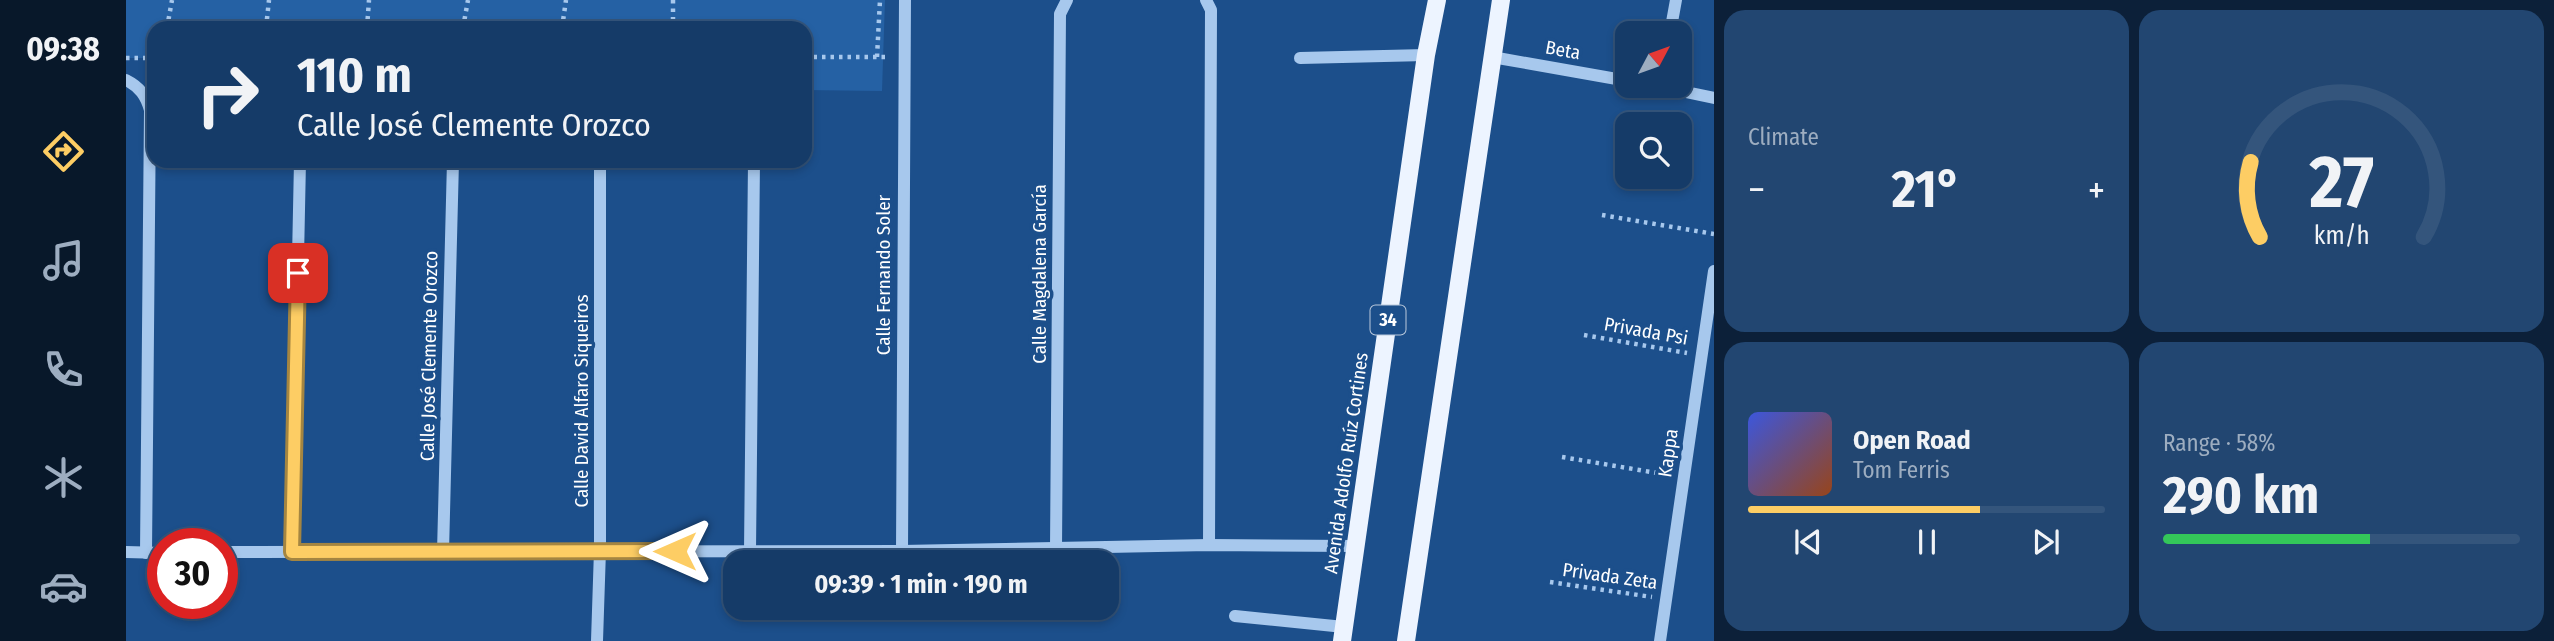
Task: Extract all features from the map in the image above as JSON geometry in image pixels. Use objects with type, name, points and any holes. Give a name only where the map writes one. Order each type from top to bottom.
[{"type":"main road","name":"Avenida Adolfo Ruíz Cortines","points":[[1343,634],[1426,55],[1437,0]]},
{"type":"main road","points":[[1406,641],[1501,0]]},
{"type":"street","name":"Calle Fernando Soler","points":[[902,550],[905,0]]},
{"type":"street","name":"Calle Magdalena García","points":[[1056,550],[1060,13],[1067,0]]},
{"type":"street","points":[[1206,0],[1211,10],[1209,545]]},
{"type":"street","points":[[1672,21],[1676,0]]},
{"type":"street","points":[[1300,58],[1426,55]]},
{"type":"street","name":"Beta","points":[[1492,57],[1615,78]]},
{"type":"street","points":[[130,82],[147,100]]},
{"type":"street","points":[[1692,93],[1714,98]]},
{"type":"street","points":[[126,552],[146,553],[149,168]]},
{"type":"street","points":[[292,552],[300,168]]},
{"type":"street","name":"Calle José Clemente Orozco","points":[[443,552],[453,168]]},
{"type":"street","name":"Calle David Alfaro Siqueiros","points":[[597,641],[600,550],[600,168]]},
{"type":"street","points":[[750,550],[754,168]]},
{"type":"street","name":"Kappa","points":[[1660,641],[1714,271]]},
{"type":"street","points":[[1056,550],[1209,545],[1356,546]]},
{"type":"street","points":[[238,552],[723,551]]},
{"type":"street","points":[[1236,617],[1343,634]]},
{"type":"path","points":[[168,21],[172,0]]},
{"type":"path","points":[[267,21],[269,0]]},
{"type":"path","points":[[368,21],[369,0]]},
{"type":"path","points":[[464,21],[468,0]]},
{"type":"path","points":[[563,21],[566,0]]},
{"type":"path","points":[[673,0],[673,21]]},
{"type":"path","points":[[877,57],[880,0]]},
{"type":"path","points":[[812,57],[905,57]]},
{"type":"path","points":[[126,58],[147,58]]},
{"type":"path","points":[[1602,215],[1714,234]]},
{"type":"path","name":"Privada Psi","points":[[1584,335],[1702,355]]},
{"type":"path","points":[[1562,457],[1684,478]]},
{"type":"path","name":"Privada Zeta","points":[[1550,582],[1667,599]]},
{"type":"shaded area","points":[[126,0],[885,0],[882,91],[812,90],[812,21],[147,21],[147,58],[126,58]]},
{"type":"route","points":[[298,273],[292,552],[675,551]]}]
